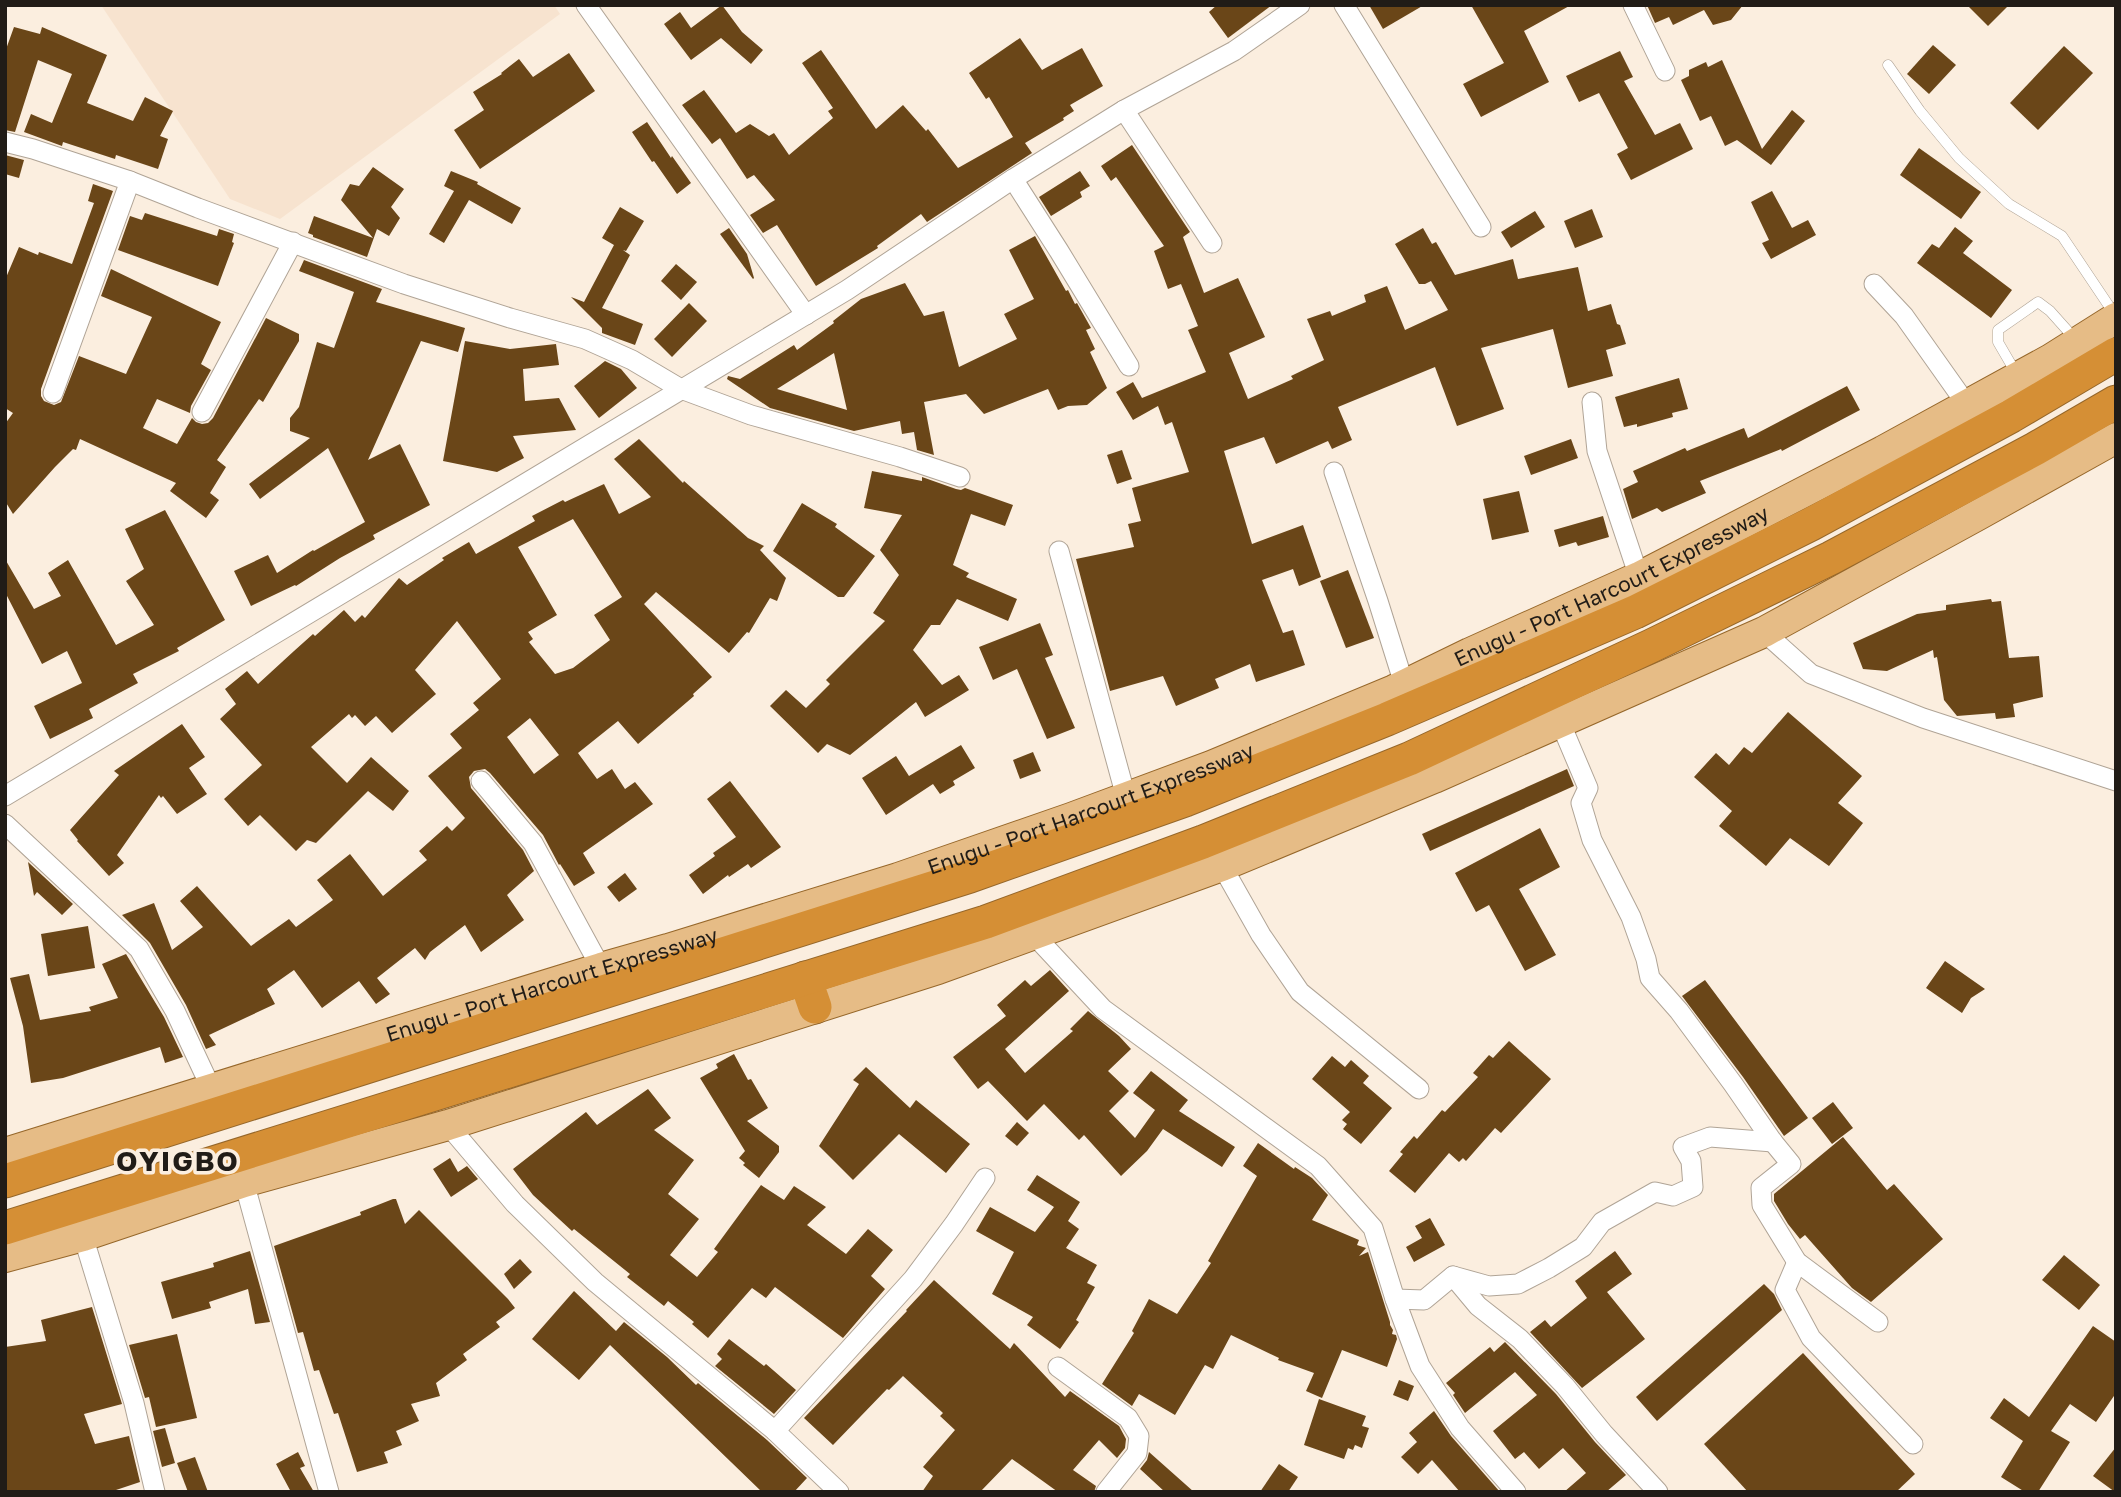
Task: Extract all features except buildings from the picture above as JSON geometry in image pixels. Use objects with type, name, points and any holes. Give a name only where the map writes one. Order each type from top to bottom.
[{"type":"highway","name":"Enugu - Port Harcourt Expressway","points":[[5,1181],[982,872],[1185,800],[1388,719],[1635,612],[1847,505],[2011,416],[2116,354]]},
{"type":"highway","points":[[5,1228],[810,993],[986,922],[1203,842],[1409,759],[1651,646],[1831,558],[2035,449],[2116,402]]},
{"type":"highway","points":[[1635,612],[1651,646]]},
{"type":"main road","name":"Enugu - Port Harcourt Expressway","points":[[5,1153],[898,878],[1211,766],[1404,684],[1639,576],[1883,452],[2019,377],[2116,317]]},
{"type":"main road","points":[[5,1257],[83,1236],[244,1182],[448,1125],[810,993],[938,969],[1222,866],[1422,783],[1764,632],[2116,438]]},
{"type":"street","points":[[586,5],[806,315]]},
{"type":"street","points":[[5,796],[847,290],[1013,179],[1124,110],[1234,51],[1300,5]]},
{"type":"street","points":[[1344,5],[1481,227]]},
{"type":"street","points":[[1633,5],[1665,71]]},
{"type":"street","points":[[1124,110],[1212,243]]},
{"type":"street","points":[[5,142],[130,181],[417,288],[585,339],[632,360],[681,389],[751,415],[900,457],[960,477]]},
{"type":"street","points":[[1013,179],[1129,366]]},
{"type":"street","points":[[52,393],[130,181]]},
{"type":"street","points":[[202,412],[293,242]]},
{"type":"street","points":[[1874,284],[1905,316],[1967,405]]},
{"type":"street","points":[[1592,402],[1597,451],[1639,576]]},
{"type":"street","points":[[1334,472],[1404,684]]},
{"type":"street","points":[[1059,551],[1126,797]]},
{"type":"street","points":[[1764,632],[1811,674],[1923,718],[2116,781]]},
{"type":"street","points":[[1560,722],[1587,788],[1581,803],[1592,840],[1630,917],[1646,959],[1650,978],[1679,1011],[1791,1164],[1761,1188],[1762,1205],[1797,1262],[1878,1322]]},
{"type":"street","points":[[481,781],[533,844],[601,968]]},
{"type":"street","points":[[5,824],[139,949],[175,1011],[212,1090]]},
{"type":"street","points":[[1222,866],[1261,935],[1300,992],[1419,1088]]},
{"type":"street","points":[[1034,935],[1103,1009],[1318,1166],[1373,1228],[1420,1366],[1460,1428],[1516,1492]]},
{"type":"street","points":[[448,1125],[515,1205],[595,1282],[775,1431],[839,1492]]},
{"type":"street","points":[[1453,1276],[1489,1286],[1518,1283],[1583,1247],[1602,1222],[1655,1192],[1673,1196],[1693,1187],[1691,1161],[1683,1147],[1710,1137],[1773,1142]]},
{"type":"street","points":[[775,1431],[913,1279],[985,1178]]},
{"type":"street","points":[[244,1182],[328,1492]]},
{"type":"street","points":[[83,1236],[134,1403],[155,1492]]},
{"type":"street","points":[[1797,1262],[1786,1290],[1811,1338],[1913,1444]]},
{"type":"street","points":[[1395,1299],[1424,1300],[1453,1276]]},
{"type":"street","points":[[1453,1276],[1478,1306],[1520,1339],[1547,1367],[1658,1492]]},
{"type":"street","points":[[1058,1367],[1128,1418],[1139,1436],[1137,1453],[1106,1492]]},
{"type":"lane","points":[[1888,65],[1920,111],[1959,158],[2009,204],[2062,236],[2116,317]]},
{"type":"lane","points":[[2019,377],[1998,342],[1998,330],[2038,302],[2050,310],[2078,342]]},
{"type":"shaded area","points":[[101,5],[554,5],[560,14],[280,219],[230,199]]},
{"type":"district","name":"OYIGBO","points":[[178,1160]]}]
